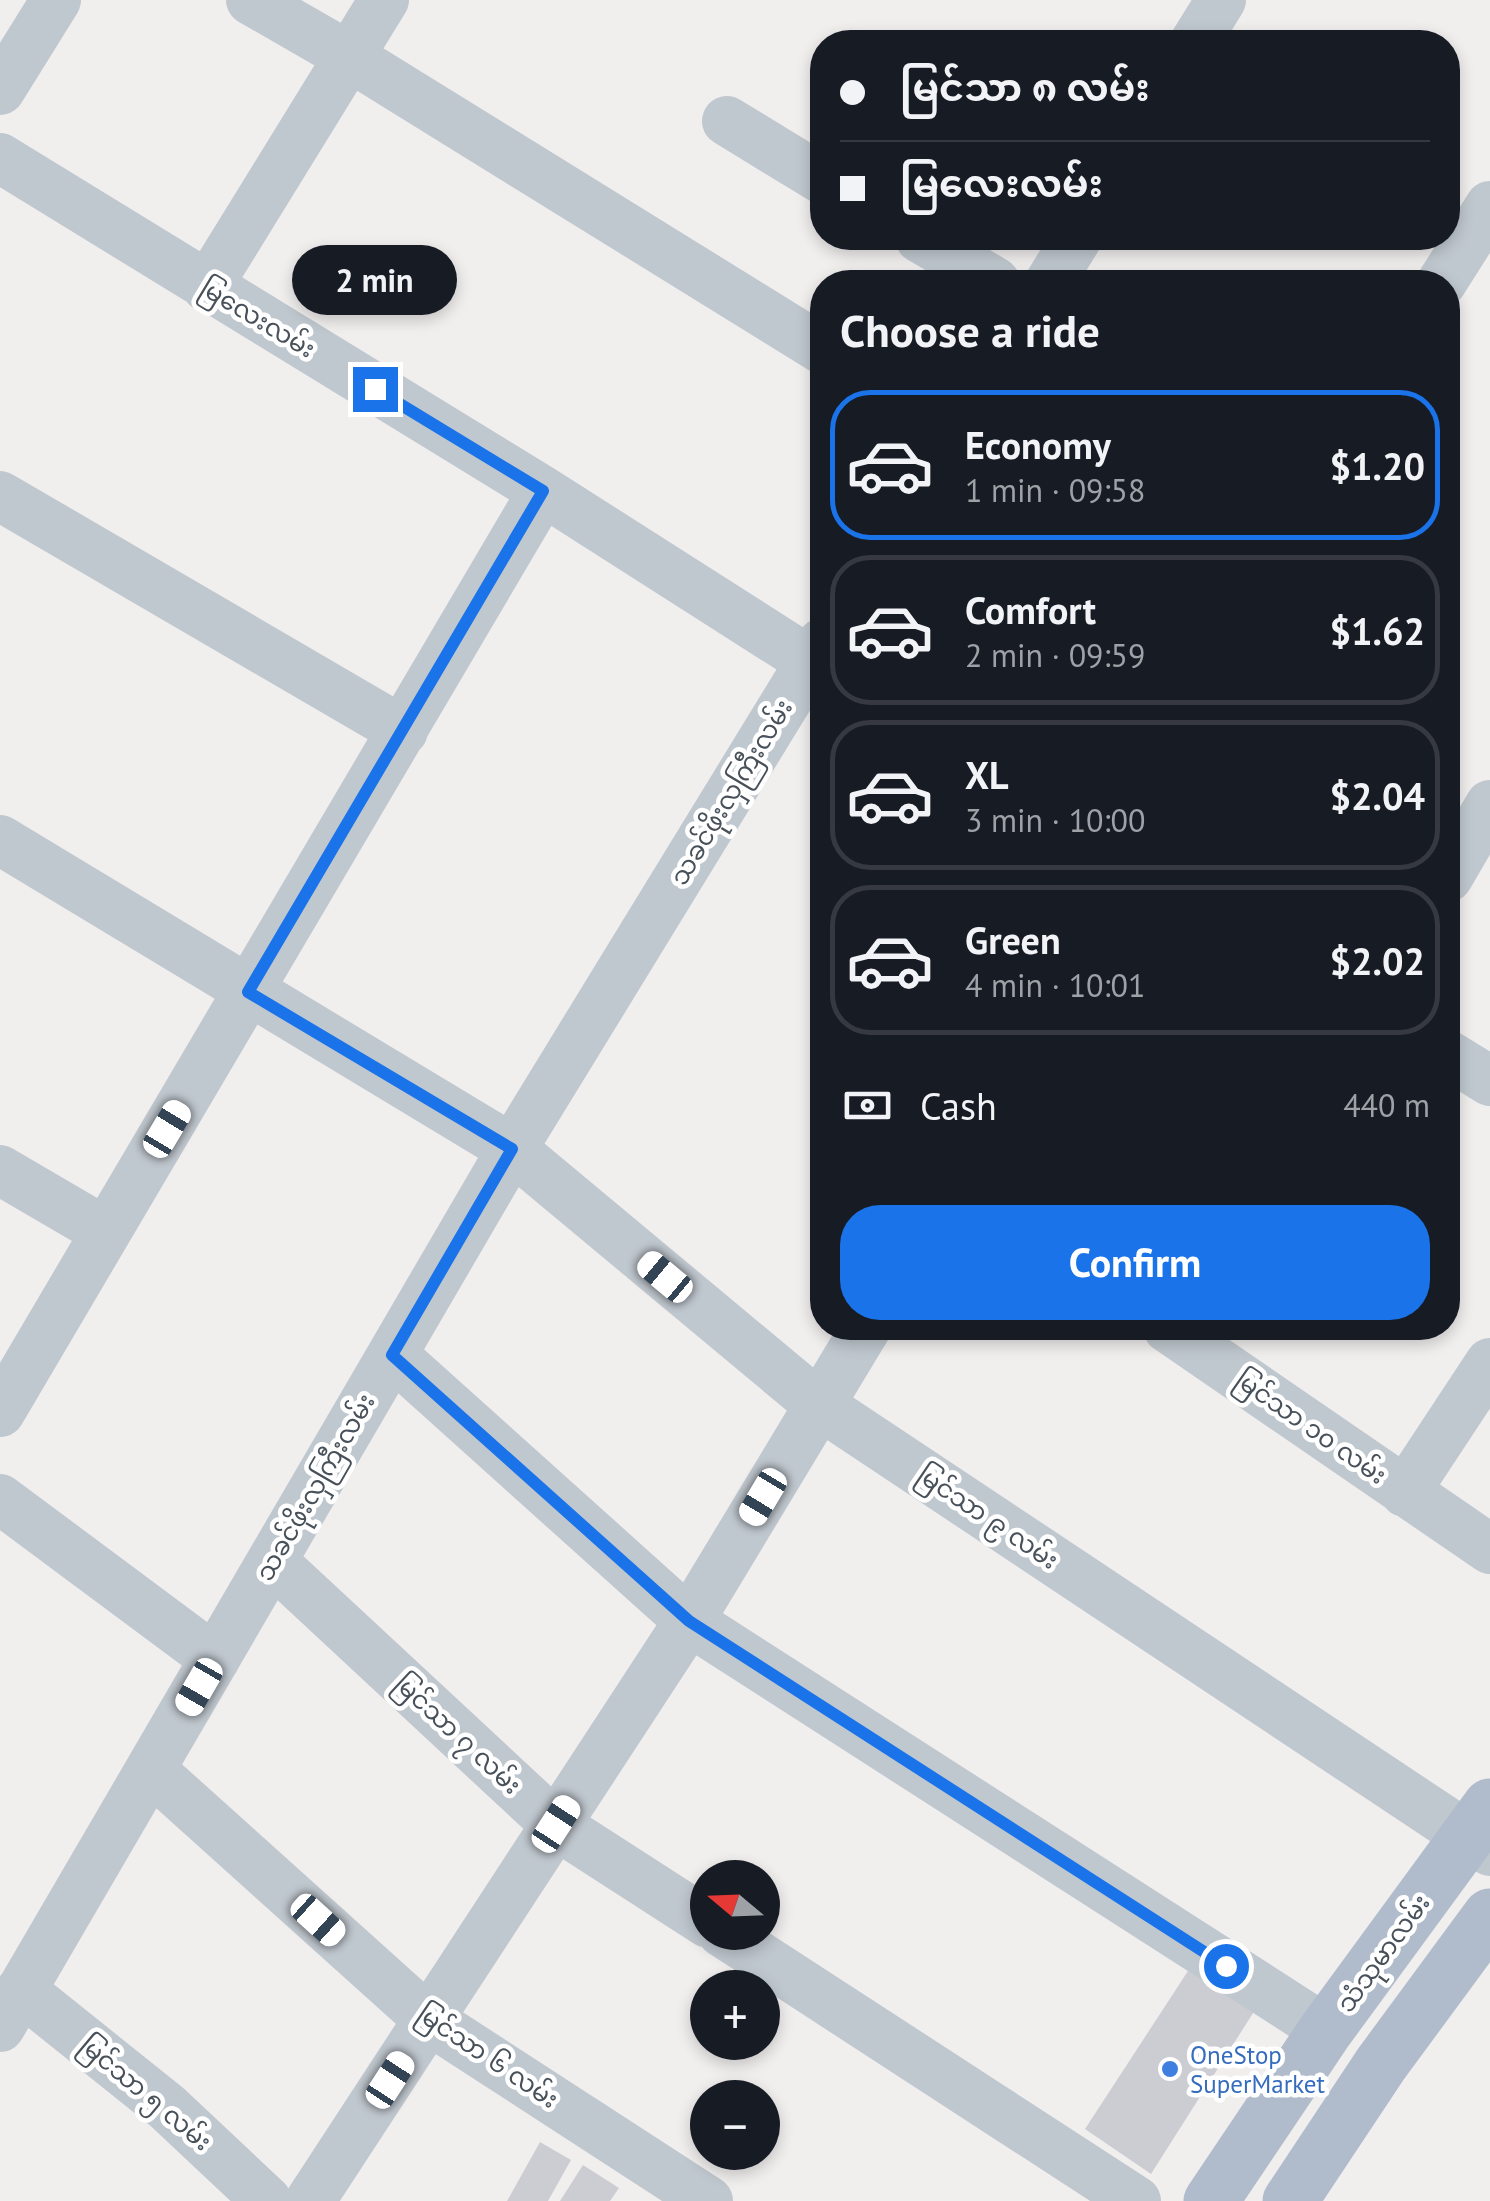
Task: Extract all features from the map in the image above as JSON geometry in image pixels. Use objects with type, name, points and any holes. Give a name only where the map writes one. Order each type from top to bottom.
[{"type":"main road","name":"သံသုမာလမ်း","points":[[1211,2201],[1326,2030],[1432,1886],[1482,1830]]},
{"type":"main road","points":[[1290,2201],[1381,2064],[1488,1922]]},
{"type":"street","points":[[0,90],[56,0]]},
{"type":"street","points":[[251,0],[810,342]]},
{"type":"street","points":[[206,287],[384,0]]},
{"type":"street","points":[[1203,30],[1221,0]]},
{"type":"street","points":[[726,121],[810,172]]},
{"type":"street","name":"မြလေးလမ်း","points":[[0,158],[810,653]]},
{"type":"street","points":[[1450,270],[1490,206]]},
{"type":"street","points":[[940,250],[975,270]]},
{"type":"street","points":[[0,1412],[543,491]]},
{"type":"street","points":[[0,496],[403,731]]},
{"type":"street","name":"သခင်ဖိုးလှကြီးလမ်း","points":[[10,2008],[512,1149],[810,671]]},
{"type":"street","points":[[1460,857],[1490,806]]},
{"type":"street","name":"မြင်သာ ၉ လမ်း","points":[[0,840],[512,1149],[818,1404],[1482,1830]]},
{"type":"street","points":[[1460,1062],[1490,1081]]},
{"type":"street","points":[[0,1170],[106,1232]]},
{"type":"street","points":[[310,2201],[689,1621],[858,1340]]},
{"type":"street","name":"မြင်သာ ၁၀ လမ်း","points":[[1185,1340],[1490,1549]]},
{"type":"street","points":[[392,1355],[689,1621],[1326,2030]]},
{"type":"street","name":"မြင်သာ ၁၀ လမ်း","points":[[1405,1492],[1490,1363]]},
{"type":"street","points":[[0,1500],[215,1659]]},
{"type":"street","name":"မြင်သာ ၇ လမ်း","points":[[272,1561],[556,1824],[690,1911]]},
{"type":"street","name":"မြင်သာ ၆ လမ်း","points":[[150,1770],[429,2020],[708,2201]]},
{"type":"street","points":[[1432,1886],[1488,1922]]},
{"type":"street","points":[[750,1950],[1136,2201]]},
{"type":"street","name":"မြင်သာ ၅ လမ်း","points":[[10,2008],[168,2106],[267,2201]]},
{"type":"building","name":"OneStop SuperMarket","points":[[1188,1971],[1255,2010],[1151,2174],[1085,2129]]},
{"type":"building","points":[[540,2142],[571,2160],[548,2201],[507,2201]]},
{"type":"building","points":[[583,2165],[619,2188],[610,2201],[560,2201]]},
{"type":"place","name":"OneStop SuperMarket","points":[[1170,2069]]},
{"type":"route","points":[[375,389],[543,491],[248,992],[512,1149],[392,1355],[689,1621],[1226,1966]]}]
